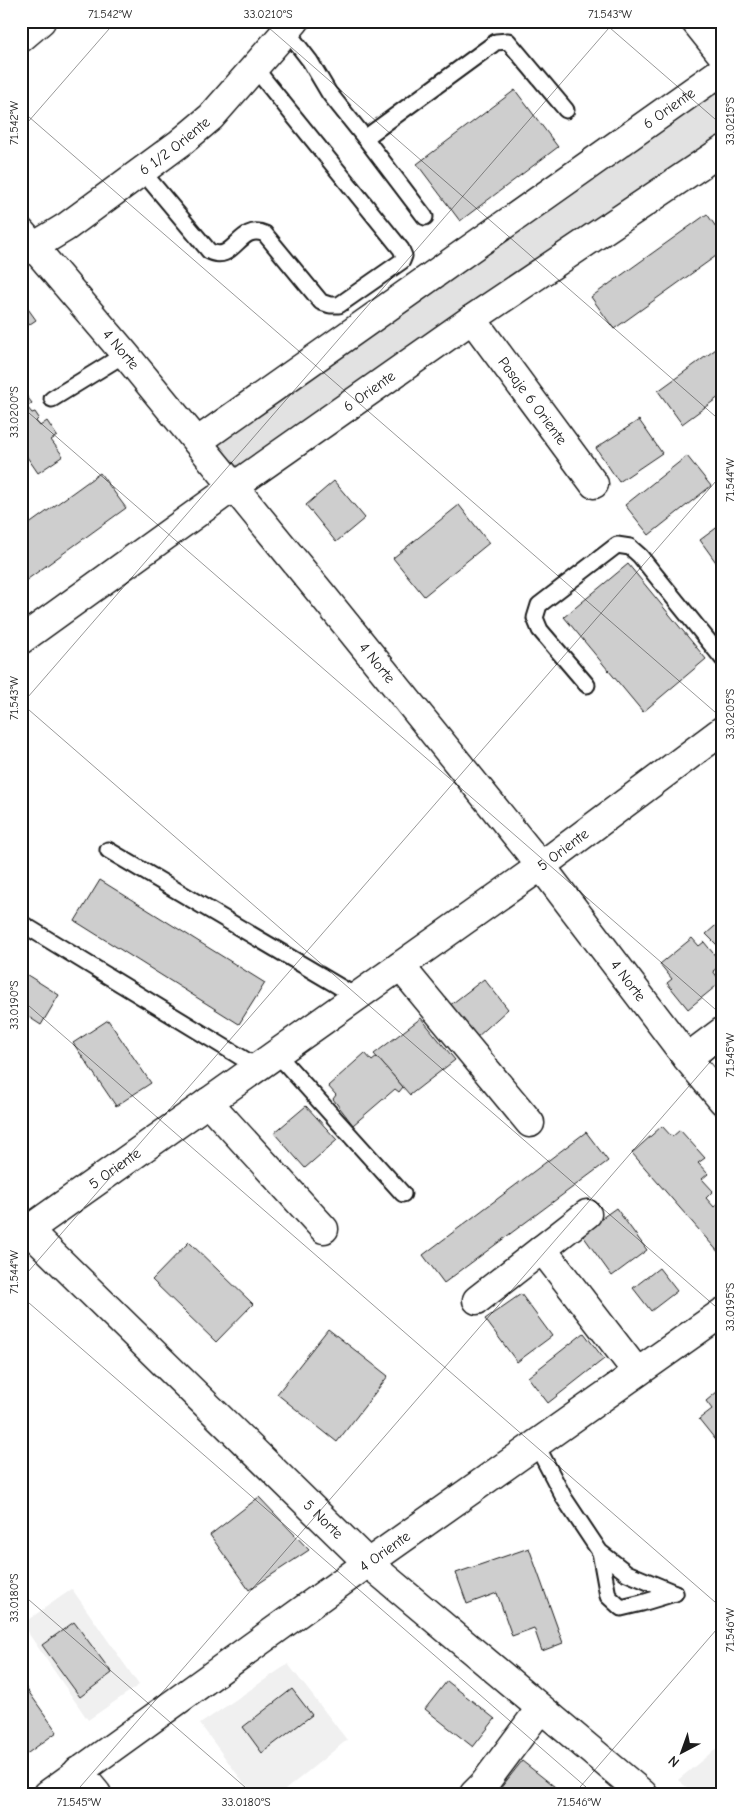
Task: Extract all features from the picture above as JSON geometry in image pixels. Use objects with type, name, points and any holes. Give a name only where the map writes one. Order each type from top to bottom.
[{"type":"street","points":[[21,38],[41,21]]},
{"type":"street","points":[[695,21],[723,56]]},
{"type":"street","name":"6 1/2 Oriente","points":[[25,244],[66,227],[180,143],[211,116],[291,26]]},
{"type":"street","name":"6 Oriente","points":[[197,442],[723,70]]},
{"type":"street","name":"6 Oriente","points":[[21,640],[233,486],[472,319],[723,150]]},
{"type":"street","name":"4 Norte","points":[[25,244],[125,354],[233,486],[541,866],[687,1058],[723,1101]]},
{"type":"street","name":"Pasaje 6 Oriente","points":[[472,319],[594,484]]},
{"type":"street","name":"5 Oriente","points":[[24,1230],[541,866],[723,730]]},
{"type":"street","points":[[400,966],[530,1123]]},
{"type":"street","points":[[687,1058],[723,1031]]},
{"type":"street","points":[[208,1102],[324,1229]]},
{"type":"street","points":[[476,1300],[588,1214]]},
{"type":"street","name":"5 Norte","points":[[24,1230],[368,1563],[643,1794]]},
{"type":"street","points":[[542,1250],[637,1372]]},
{"type":"street","name":"4 Oriente","points":[[48,1794],[637,1372],[721,1317]]},
{"type":"street","points":[[474,1794],[484,1784],[540,1709]]},
{"type":"street","points":[[78,1771],[97,1794]]},
{"type":"lane","points":[[291,26],[329,93],[425,217]]},
{"type":"lane","points":[[365,138],[496,42],[508,41],[566,110]]},
{"type":"lane","points":[[142,170],[209,250],[216,254],[224,254],[251,232],[258,230],[265,234],[321,302],[330,306],[339,305],[402,261],[404,256],[401,248],[254,68]]},
{"type":"lane","points":[[52,399],[125,354]]},
{"type":"lane","points":[[587,685],[540,630],[535,618],[539,605],[617,545],[630,547],[640,556],[723,660]]},
{"type":"lane","points":[[108,850],[357,997]]},
{"type":"lane","points":[[21,923],[267,1060],[403,1194]]},
{"type":"lane","points":[[536,1444],[564,1498],[600,1552],[627,1573],[675,1593],[621,1608],[608,1596],[600,1552]]},
{"type":"shaded area","points":[[723,83],[723,134],[239,473],[214,442]]},
{"type":"shaded area","points":[[72,1589],[139,1685],[88,1720],[22,1624]]},
{"type":"shaded area","points":[[288,1664],[347,1740],[280,1794],[252,1794],[200,1724]]},
{"type":"shaded area","points":[[723,1743],[723,1794],[695,1794],[678,1780]]},
{"type":"building","points":[[515,90],[558,147],[460,221],[417,164]]},
{"type":"building","points":[[707,214],[723,237],[723,251],[614,329],[591,297]]},
{"type":"building","points":[[21,299],[36,320],[21,330]]},
{"type":"building","points":[[723,344],[723,394],[682,424],[658,391]]},
{"type":"building","points":[[25,394],[32,403],[27,407],[32,413],[35,412],[39,418],[36,421],[40,426],[47,421],[57,436],[51,440],[63,456],[38,473],[25,454],[21,456],[21,396]]},
{"type":"building","points":[[639,420],[662,453],[619,482],[596,448]]},
{"type":"building","points":[[687,456],[711,486],[649,535],[625,505]]},
{"type":"building","points":[[100,473],[126,508],[21,584],[21,530]]},
{"type":"building","points":[[334,481],[365,518],[336,542],[306,505]]},
{"type":"building","points":[[459,505],[489,543],[424,596],[393,558]]},
{"type":"building","points":[[723,523],[723,572],[700,540]]},
{"type":"building","points":[[628,564],[706,659],[643,712],[564,617]]},
{"type":"building","points":[[100,880],[265,983],[239,1024],[75,921]]},
{"type":"building","points":[[723,919],[723,944],[719,947],[706,934]]},
{"type":"building","points":[[692,938],[699,946],[704,942],[722,964],[713,971],[721,982],[688,1009],[667,983],[672,979],[660,964]]},
{"type":"building","points":[[21,971],[59,995],[41,1025],[21,1012]]},
{"type":"building","points":[[484,979],[508,1009],[476,1038],[449,1006]]},
{"type":"building","points":[[421,1018],[455,1060],[410,1095],[374,1054]]},
{"type":"building","points":[[108,1020],[151,1083],[116,1106],[73,1043]]},
{"type":"building","points":[[365,1053],[372,1061],[377,1057],[403,1087],[399,1092],[395,1089],[353,1125],[333,1099],[336,1095],[328,1086]]},
{"type":"building","points":[[306,1106],[337,1140],[305,1168],[274,1133]]},
{"type":"building","points":[[662,1126],[672,1137],[680,1130],[705,1158],[698,1163],[708,1174],[702,1179],[713,1191],[706,1198],[714,1207],[723,1199],[723,1251],[720,1254],[632,1153]]},
{"type":"building","points":[[586,1132],[608,1161],[444,1283],[423,1255]]},
{"type":"building","points":[[616,1208],[647,1250],[612,1276],[581,1233]]},
{"type":"building","points":[[189,1242],[253,1304],[216,1342],[152,1280]]},
{"type":"building","points":[[659,1268],[677,1291],[651,1311],[633,1288]]},
{"type":"building","points":[[521,1294],[552,1336],[517,1362],[485,1319]]},
{"type":"building","points":[[328,1329],[388,1376],[337,1442],[277,1394]]},
{"type":"building","points":[[584,1333],[604,1359],[548,1403],[528,1377]]},
{"type":"building","points":[[723,1387],[723,1449],[699,1419],[712,1409],[706,1401]]},
{"type":"building","points":[[259,1497],[309,1550],[249,1590],[210,1535]]},
{"type":"building","points":[[529,1548],[563,1643],[542,1651],[534,1628],[512,1636],[497,1593],[467,1604],[456,1573]]},
{"type":"building","points":[[74,1622],[112,1673],[80,1697],[42,1645]]},
{"type":"building","points":[[21,1681],[57,1732],[21,1758]]},
{"type":"building","points":[[447,1681],[495,1719],[473,1747],[425,1709]]},
{"type":"building","points":[[292,1689],[312,1715],[262,1753],[243,1727]]},
{"type":"building","points":[[522,1761],[555,1787],[549,1794],[496,1794]]}]
